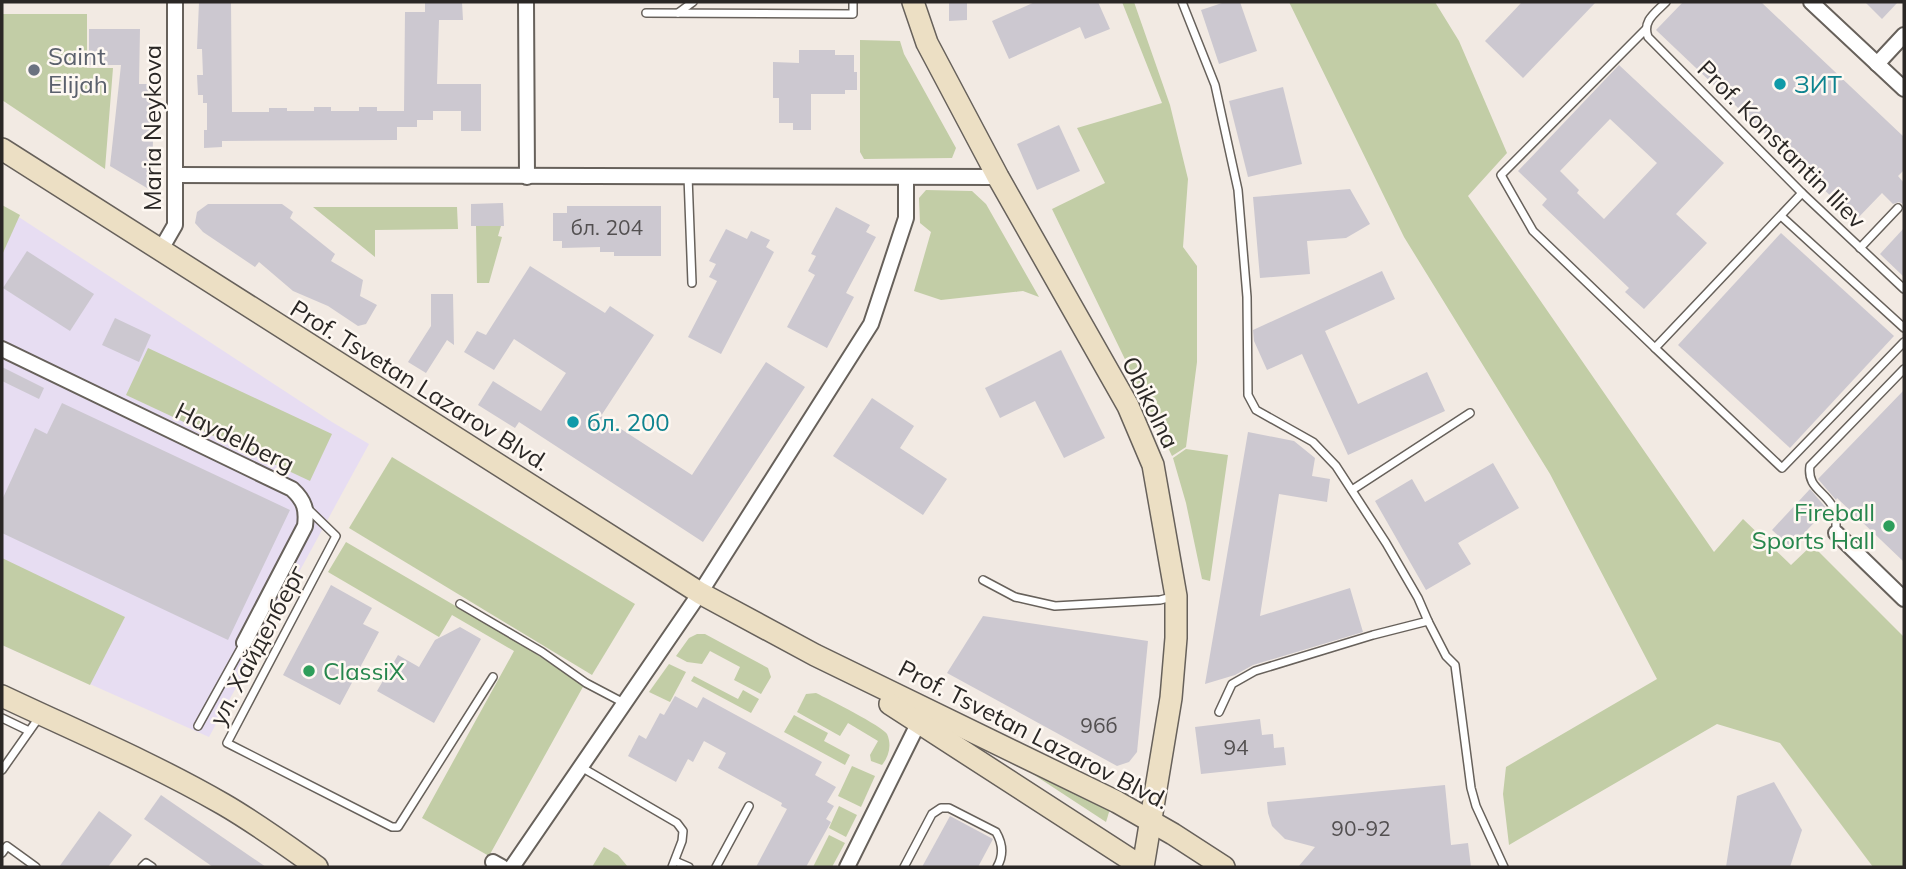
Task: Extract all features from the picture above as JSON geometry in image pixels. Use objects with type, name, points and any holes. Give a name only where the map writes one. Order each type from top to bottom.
[{"type":"main road","name":"Obikolna","points":[[914,2],[927,43],[998,177],[1128,406],[1153,465],[1177,596],[1177,638],[1171,698],[1142,867]]},
{"type":"main road","name":"Prof. Tsvetan Lazarov Blvd.","points":[[2,149],[700,593],[816,655],[1150,820],[1224,867]]},
{"type":"main road","name":"Prof. Tsvetan Lazarov Blvd.","points":[[816,655],[1142,867]]},
{"type":"main road","points":[[2,696],[35,723],[174,778],[223,804],[317,867]]},
{"type":"street","name":"Maria Neykova","points":[[160,251],[175,225],[175,2]]},
{"type":"street","points":[[526,2],[527,177]]},
{"type":"street","points":[[1811,2],[1904,89]]},
{"type":"street","points":[[1877,64],[1904,35]]},
{"type":"street","points":[[175,175],[998,177]]},
{"type":"street","points":[[512,867],[700,593],[871,324],[906,218],[906,177]]},
{"type":"street","name":"Haydelberg","points":[[2,349],[292,489],[301,498],[306,507],[305,526],[244,643]]},
{"type":"street","points":[[1836,533],[1904,599]]},
{"type":"street","points":[[847,867],[919,722]]},
{"type":"lane","points":[[678,13],[694,2]]},
{"type":"lane","points":[[646,13],[853,14],[853,2]]},
{"type":"lane","points":[[1182,2],[1215,85],[1238,190],[1247,297],[1248,395],[1256,410],[1313,442],[1336,466],[1399,565],[1446,656],[1454,665],[1471,788],[1476,806],[1504,867]]},
{"type":"lane","points":[[1665,2],[1648,20],[1646,29],[1501,175],[1533,232],[1782,468],[1904,342]]},
{"type":"lane","name":"Prof. Konstantin Iliev","points":[[1646,29],[1648,37],[1802,192],[1904,289]]},
{"type":"lane","points":[[688,176],[692,283]]},
{"type":"lane","points":[[1655,348],[1802,192]]},
{"type":"lane","points":[[1860,248],[1898,208]]},
{"type":"lane","points":[[1781,216],[1904,328]]},
{"type":"lane","points":[[1836,533],[1832,505],[1811,484],[1810,466],[1904,369]]},
{"type":"lane","points":[[1352,490],[1470,412]]},
{"type":"lane","name":"ул. Хайделберг","points":[[306,507],[336,536],[227,743],[392,827],[398,827],[493,677]]},
{"type":"lane","points":[[983,580],[1015,597],[1055,607],[1160,600],[1177,596]]},
{"type":"lane","points":[[460,604],[542,652],[586,683],[624,703]]},
{"type":"lane","points":[[1219,712],[1232,684],[1255,671],[1428,621]]},
{"type":"lane","points":[[198,726],[244,643]]},
{"type":"lane","points":[[2,718],[35,723],[2,769]]},
{"type":"lane","points":[[581,766],[677,823],[683,831],[673,864],[689,867]]},
{"type":"lane","points":[[716,867],[749,806]]},
{"type":"lane","points":[[904,867],[932,814],[941,808],[949,808],[996,832],[1000,838],[1003,857],[997,867]]},
{"type":"lane","points":[[2,853],[6,846],[36,867]]},
{"type":"lane","points":[[142,867],[146,863],[152,867]]},
{"type":"shaded area","points":[[2,206],[369,444],[209,737],[2,645]]},
{"type":"green space","points":[[1122,2],[1134,2],[1170,105],[1188,179],[1183,247],[1197,266],[1197,362],[1186,447],[1172,456],[1052,209],[1105,183],[1077,128],[1162,103]]},
{"type":"green space","points":[[1289,2],[1435,2],[1459,41],[1507,153],[1468,196],[1714,552],[1743,519],[1791,565],[1812,545],[1904,637],[1904,867],[1873,867],[1780,743],[1717,724],[1509,845],[1503,794],[1506,767],[1657,679],[1550,474],[1404,237]]},
{"type":"green space","points":[[2,14],[87,14],[87,68],[113,68],[105,169],[2,100]]},
{"type":"green space","points":[[860,40],[900,41],[904,54],[956,148],[952,158],[864,159],[860,152]]},
{"type":"green space","points":[[926,190],[972,191],[986,204],[1039,297],[1023,291],[941,300],[914,291],[931,232],[920,223],[919,198]]},
{"type":"green space","points":[[2,205],[20,215],[2,255]]},
{"type":"green space","points":[[313,207],[457,207],[458,229],[375,230],[375,257]]},
{"type":"green space","points":[[476,226],[501,226],[498,236],[502,237],[489,283],[477,283]]},
{"type":"green space","points":[[148,348],[332,434],[310,481],[126,395]]},
{"type":"green space","points":[[1186,449],[1228,455],[1210,581],[1202,579],[1186,503],[1173,458]]},
{"type":"green space","points":[[392,457],[635,604],[592,675],[349,528]]},
{"type":"green space","points":[[346,542],[519,643],[584,685],[489,856],[422,818],[514,651],[452,615],[439,637],[328,572]]},
{"type":"green space","points":[[2,558],[125,617],[90,685],[2,645]]},
{"type":"green space","points":[[705,634],[768,668],[771,677],[761,694],[734,680],[740,667],[710,651],[702,664],[687,662],[676,656],[689,638]]},
{"type":"green space","points":[[669,664],[686,672],[670,702],[649,692]]},
{"type":"green space","points":[[694,676],[738,699],[743,690],[759,699],[751,713],[691,681]]},
{"type":"green space","points":[[816,693],[866,719],[887,734],[889,750],[882,765],[871,761],[870,755],[878,741],[848,723],[840,736],[797,712],[806,694]]},
{"type":"green space","points":[[794,715],[828,733],[824,741],[850,755],[845,765],[784,732]]},
{"type":"green space","points":[[1013,761],[1110,809],[1106,822]]},
{"type":"green space","points":[[852,766],[875,776],[861,807],[838,796]]},
{"type":"green space","points":[[839,806],[857,815],[846,837],[829,828]]},
{"type":"green space","points":[[829,835],[845,843],[832,867],[813,867]]},
{"type":"green space","points":[[604,847],[618,855],[628,867],[592,867]]},
{"type":"building","points":[[199,2],[231,2],[232,112],[269,112],[269,108],[314,111],[314,107],[331,107],[331,111],[359,111],[359,107],[377,107],[377,111],[404,111],[405,12],[425,12],[425,3],[462,2],[463,20],[439,20],[437,84],[481,84],[481,131],[461,131],[461,111],[433,111],[433,120],[417,120],[417,127],[397,127],[397,140],[222,141],[222,147],[204,148],[207,103],[203,103],[203,95],[198,95],[197,75],[203,75],[202,49],[197,49]]},
{"type":"building","points":[[949,2],[967,2],[967,20],[949,21]]},
{"type":"building","points":[[1035,2],[1098,2],[1110,29],[1085,39],[1080,27],[1009,59],[992,21]]},
{"type":"building","points":[[1225,2],[1240,2],[1257,51],[1219,64],[1201,10]]},
{"type":"building","points":[[1522,2],[1596,2],[1523,78],[1485,41]]},
{"type":"building","name":"ЗИТ","points":[[1683,2],[1761,2],[1904,137],[1904,170],[1898,176],[1904,183],[1904,214],[1903,204],[1893,204],[1882,193],[1856,220],[1656,30]]},
{"type":"building","points":[[1865,2],[1898,2],[1882,19]]},
{"type":"building","points":[[89,29],[140,29],[139,84],[154,84],[152,191],[110,166],[121,65],[89,65]]},
{"type":"building","points":[[799,50],[835,50],[835,55],[854,55],[854,72],[857,72],[857,90],[845,90],[845,94],[811,94],[811,130],[793,130],[793,123],[779,123],[779,98],[773,98],[773,62],[799,63]]},
{"type":"building","points":[[1619,65],[1724,163],[1676,214],[1707,243],[1644,309],[1625,292],[1629,288],[1542,205],[1547,199],[1518,171]],"holes":[[[1610,119],[1657,163],[1604,219],[1577,193],[1579,190],[1560,171]]]},
{"type":"building","points":[[1283,87],[1302,164],[1248,177],[1229,101]]},
{"type":"building","points":[[1059,125],[1080,171],[1037,190],[1017,144]]},
{"type":"building","points":[[1350,189],[1370,224],[1346,238],[1307,241],[1310,274],[1260,278],[1253,197]]},
{"type":"building","points":[[503,203],[504,226],[471,226],[471,204]]},
{"type":"building","points":[[208,204],[282,204],[293,212],[290,218],[335,254],[331,261],[363,280],[360,296],[377,305],[366,324],[358,326],[328,306],[293,291],[259,262],[255,267],[203,232],[195,223],[197,212]]},
{"type":"building","points":[[567,206],[661,206],[661,256],[614,256],[614,252],[600,252],[600,247],[562,248],[562,241],[553,241],[553,213],[567,213]]},
{"type":"building","points":[[836,207],[870,225],[866,232],[876,237],[846,293],[854,297],[827,348],[787,327],[815,275],[808,271],[816,256],[811,254]]},
{"type":"building","points":[[1904,228],[1904,277],[1880,254]]},
{"type":"building","points":[[726,229],[747,239],[751,231],[770,240],[766,247],[774,252],[721,354],[688,337],[717,281],[709,277],[716,264],[709,261]]},
{"type":"building","points":[[1781,233],[1894,336],[1790,448],[1678,345]]},
{"type":"building","points":[[27,251],[94,294],[70,331],[3,288]]},
{"type":"building","name":"бл. 200","points":[[530,266],[605,313],[610,306],[654,335],[601,416],[692,475],[766,362],[805,387],[703,542],[519,422],[515,428],[478,405],[493,381],[541,411],[566,373],[514,339],[494,370],[464,352],[477,331],[486,335]]},
{"type":"building","points":[[1382,271],[1395,299],[1325,331],[1358,404],[1427,372],[1445,411],[1348,455],[1302,354],[1267,370],[1254,341],[1253,330]]},
{"type":"building","points":[[431,294],[453,294],[454,345],[447,340],[426,373],[408,362],[431,326]]},
{"type":"building","points":[[115,318],[151,335],[139,362],[102,345]]},
{"type":"building","points":[[1061,350],[1105,438],[1064,458],[1035,401],[1000,418],[985,388]]},
{"type":"building","points":[[2,367],[44,388],[39,399],[2,381]]},
{"type":"building","points":[[1904,390],[1904,562],[1837,498],[1836,500],[1818,479]]},
{"type":"building","points":[[872,398],[914,426],[900,448],[947,479],[923,515],[833,456]]},
{"type":"building","points":[[62,403],[290,510],[228,640],[2,533],[2,500],[35,428],[47,434]]},
{"type":"building","points":[[1248,432],[1294,441],[1315,458],[1312,476],[1330,479],[1327,502],[1279,494],[1260,616],[1350,588],[1363,632],[1253,665],[1235,675],[1205,684]]},
{"type":"building","points":[[1493,463],[1519,508],[1458,543],[1471,564],[1426,590],[1375,501],[1412,479],[1425,502]]},
{"type":"building","points":[[1810,489],[1827,509],[1791,547],[1772,530]]},
{"type":"building","points":[[331,585],[372,608],[363,624],[379,632],[340,705],[283,675]]},
{"type":"building","points":[[983,616],[1148,641],[1137,752],[1129,762],[1117,766],[947,673]]},
{"type":"building","points":[[460,627],[481,639],[434,723],[377,691],[398,655],[419,667],[435,640]]},
{"type":"building","points":[[675,696],[697,708],[703,697],[822,762],[815,775],[836,787],[827,802],[834,806],[826,819],[831,822],[806,867],[756,867],[787,809],[781,806],[782,803],[718,768],[726,753],[704,741],[693,762],[688,759],[676,782],[628,756],[639,735],[646,739],[660,713],[664,715]]},
{"type":"building","points":[[1260,719],[1262,735],[1273,734],[1274,748],[1284,747],[1286,765],[1201,774],[1195,727]]},
{"type":"building","points":[[1774,782],[1802,830],[1790,867],[1726,867],[1737,796]]},
{"type":"building","points":[[1445,785],[1451,845],[1468,843],[1471,867],[1298,867],[1315,847],[1285,839],[1272,826],[1268,813],[1267,802]]},
{"type":"building","points":[[161,795],[266,867],[213,867],[144,819]]},
{"type":"building","points":[[99,811],[132,835],[108,867],[59,867]]},
{"type":"building","points":[[950,816],[993,839],[978,867],[922,867]]},
{"type":"place","name":"Saint Elijah","points":[[34,70]]},
{"type":"place","name":"ЗИТ","points":[[1780,84]]},
{"type":"place","name":"бл. 200","points":[[573,422]]},
{"type":"place","name":"Fireball Sports Hall","points":[[1889,526]]},
{"type":"place","name":"ClassiX","points":[[309,671]]}]
